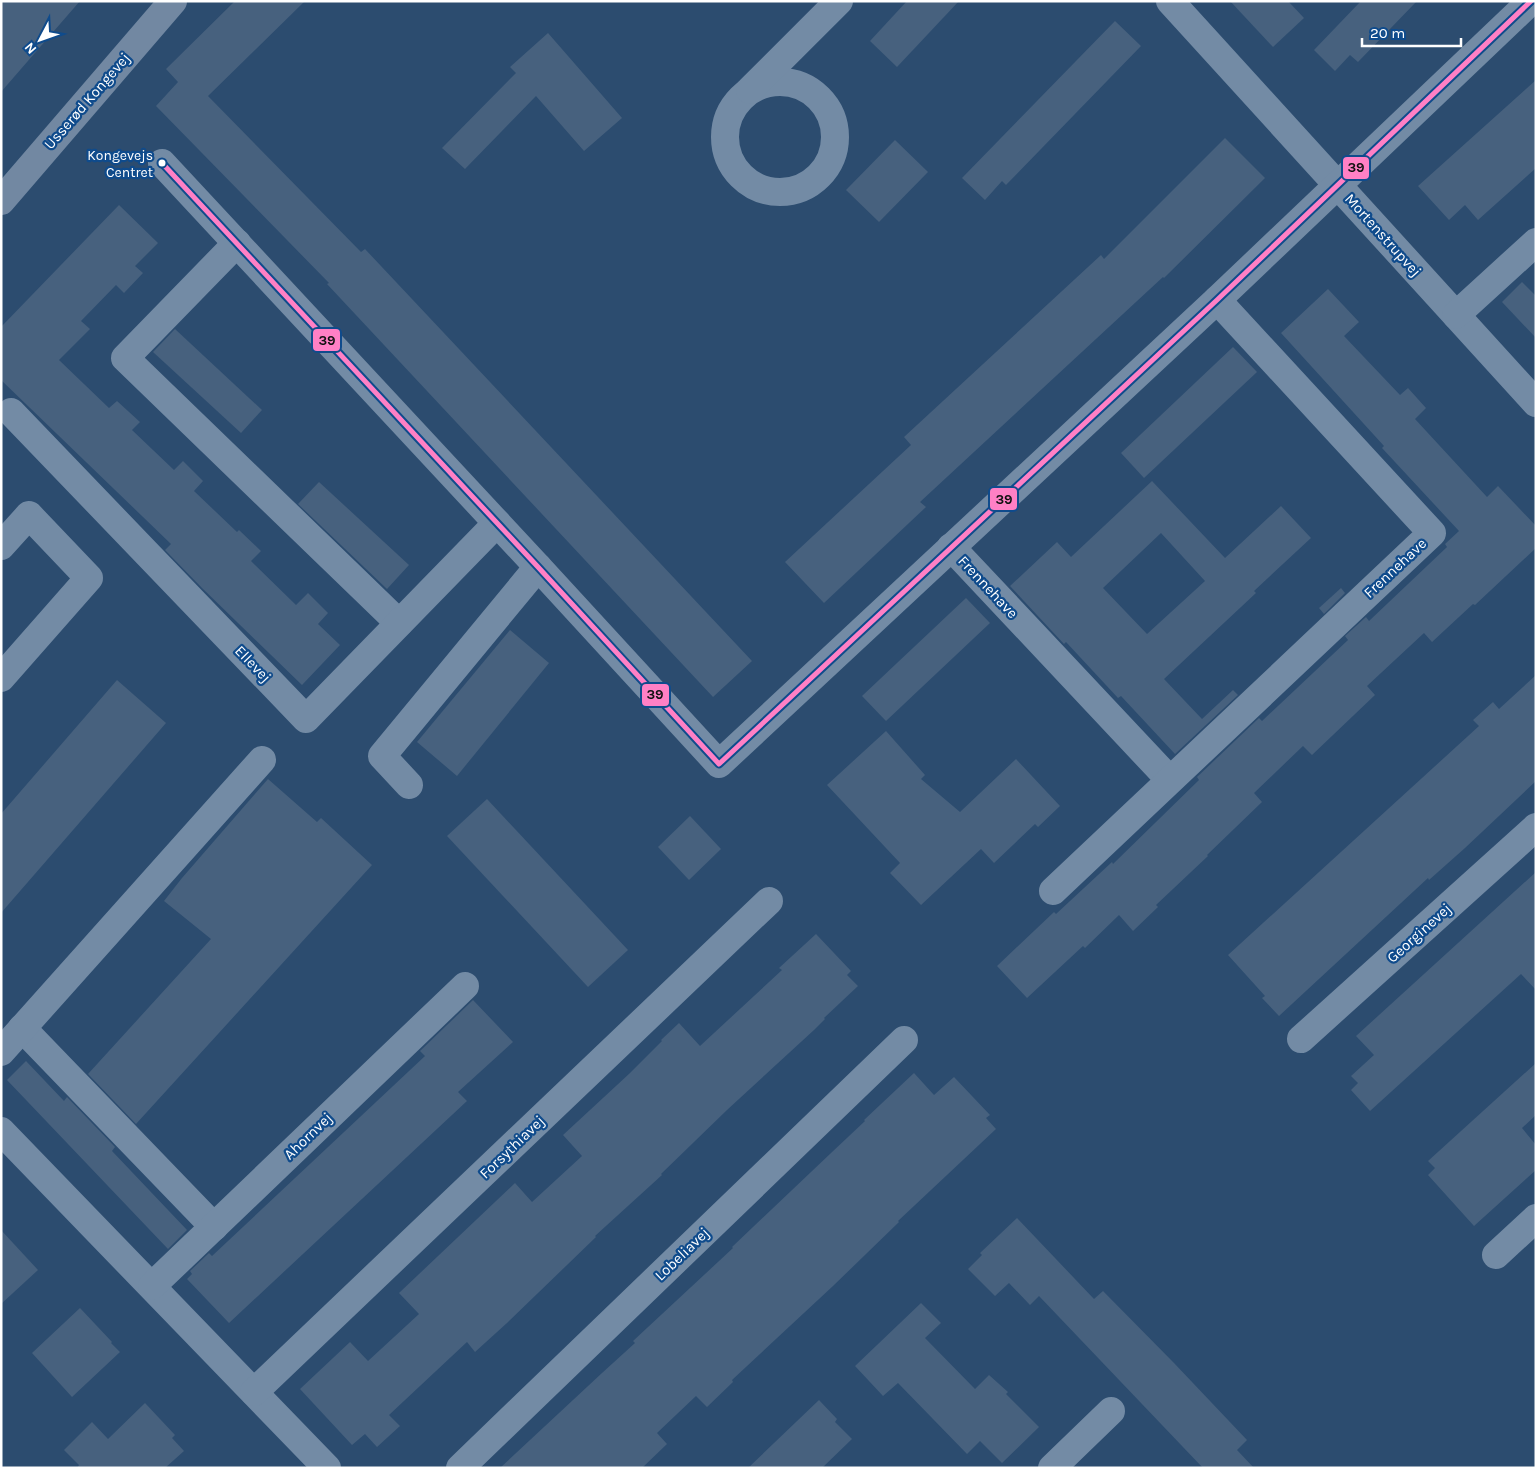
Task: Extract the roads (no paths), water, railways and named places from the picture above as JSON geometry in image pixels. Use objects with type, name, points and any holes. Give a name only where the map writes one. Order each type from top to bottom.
[{"type":"main road","name":"Usserød Kongevej","points":[[6,188],[174,1]]},
{"type":"street","points":[[740,99],[839,1]]},
{"type":"street","name":"Mortenstrupvej","points":[[1170,1],[1536,403]]},
{"type":"street","points":[[162,163],[538,566],[719,764],[1217,300],[1521,5]]},
{"type":"street","points":[[1456,315],[1536,242]]},
{"type":"street","points":[[237,243],[125,358],[399,623]]},
{"type":"street","name":"Frennehave","points":[[1052,891],[1432,533],[1217,300]]},
{"type":"street","name":"Ellevej","points":[[11,412],[306,719],[497,523]]},
{"type":"street","points":[[1,546],[29,515],[89,578],[1,678]]},
{"type":"street","name":"Frennehave","points":[[951,547],[1169,779]]},
{"type":"street","points":[[409,785],[382,756],[538,566]]},
{"type":"street","points":[[1,1052],[262,760]]},
{"type":"street","name":"Georginevej","points":[[1302,1040],[1536,827]]},
{"type":"street","name":"Forsythiavej","points":[[254,1392],[769,901]]},
{"type":"street","name":"Ahornvej","points":[[152,1286],[465,986]]},
{"type":"street","points":[[22,1028],[214,1227]]},
{"type":"street","name":"Lobeliavej","points":[[460,1468],[904,1040]]},
{"type":"street","points":[[6,1147],[152,1286],[327,1468]]},
{"type":"street","points":[[1496,1255],[1536,1218]]},
{"type":"street","points":[[1052,1468],[1111,1411]]},
{"type":"place","name":"Kongevejs Centret","points":[[162,163]]}]
